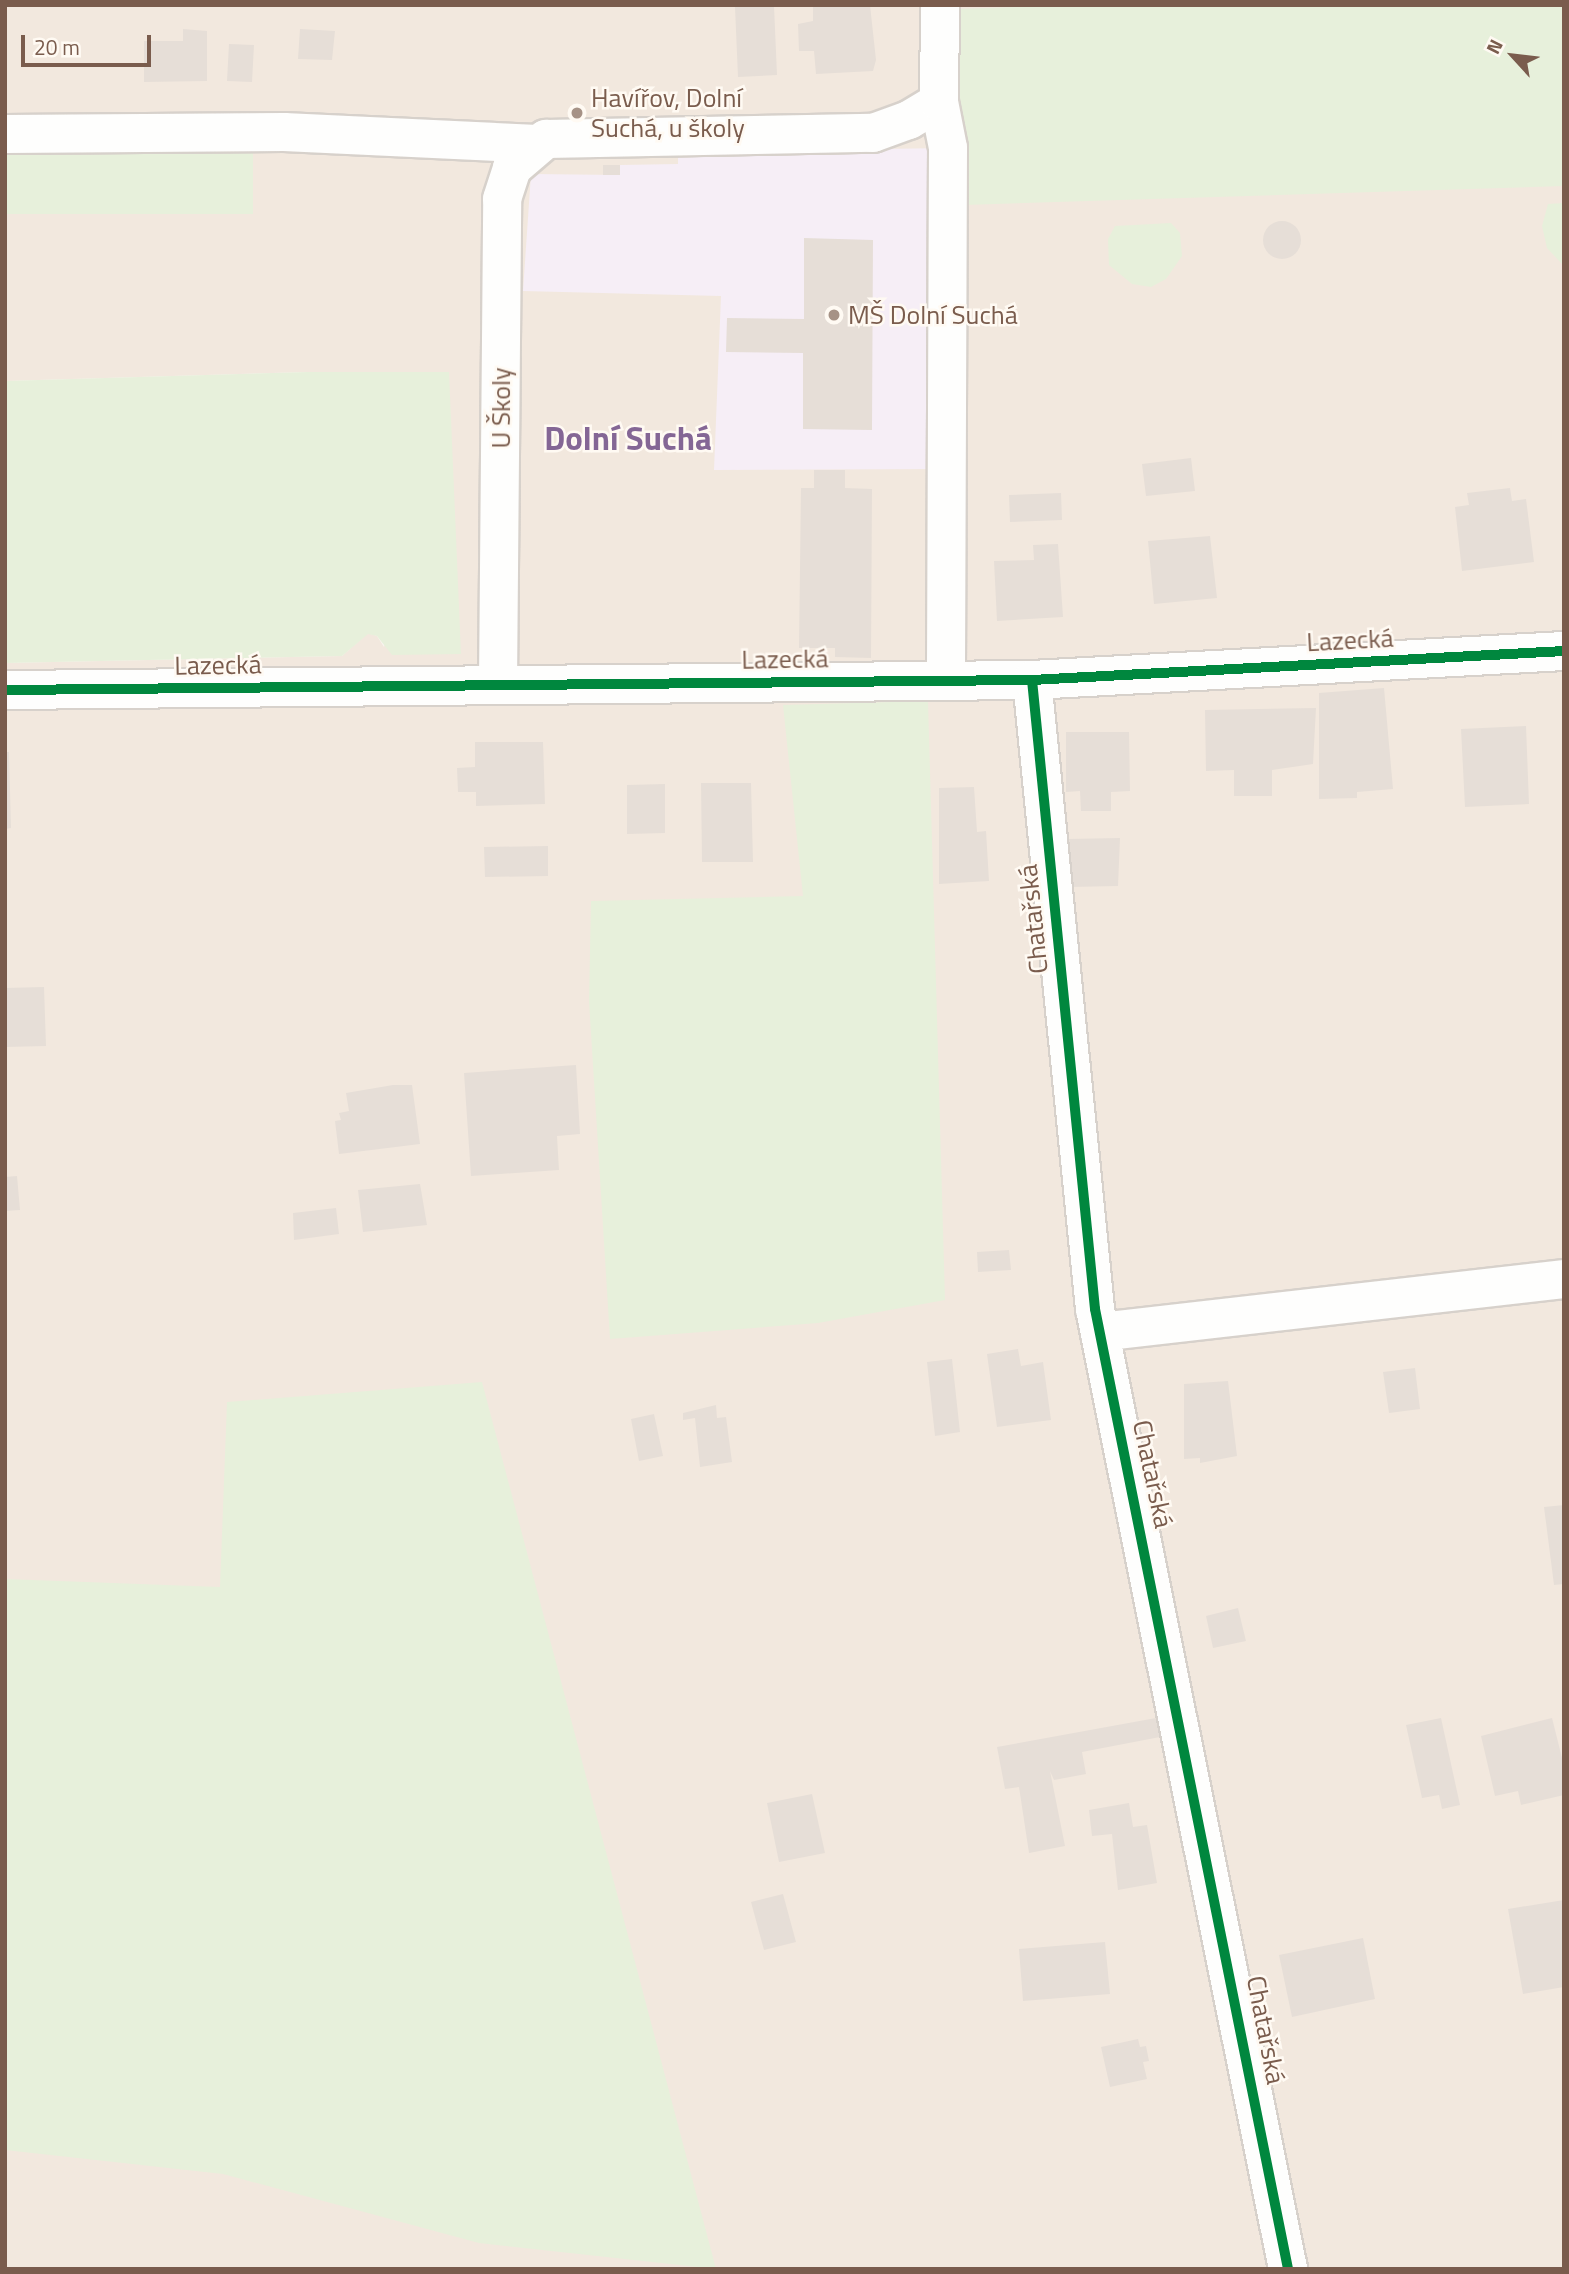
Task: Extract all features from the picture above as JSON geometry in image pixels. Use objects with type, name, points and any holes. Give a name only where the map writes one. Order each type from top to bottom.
[{"type":"street","points":[[940,5],[939,102],[948,148],[946,680]]},
{"type":"street","points":[[5,134],[284,132],[537,144],[546,139],[873,134],[939,102]]},
{"type":"street","name":"U Školy","points":[[498,684],[502,199],[512,168],[537,144]]},
{"type":"street","name":"Lazecká","points":[[5,690],[1032,680],[1564,651]]},
{"type":"street","name":"Chatařská","points":[[1032,680],[1100,1332],[1288,2269]]},
{"type":"street","points":[[1100,1332],[1564,1279]]},
{"type":"shaded area","points":[[5,5],[1564,5],[1564,2269],[5,2269],[5,663],[342,656],[368,633],[377,636],[384,647],[449,372],[308,372],[5,381],[5,214],[253,214],[253,149],[269,112],[5,116]]},
{"type":"shaded area","name":"MŠ Dolní Suchá","points":[[948,148],[947,469],[714,470],[721,296],[523,291],[531,174],[620,175],[620,165],[678,164],[678,152]]},
{"type":"green space","points":[[1084,5],[1564,5],[1564,186],[964,205],[954,98],[956,9]]},
{"type":"green space","points":[[5,147],[253,149],[253,214],[5,214]]},
{"type":"green space","points":[[1564,203],[1564,266],[1547,248],[1542,226],[1548,204]]},
{"type":"green space","points":[[1171,223],[1180,233],[1182,256],[1166,279],[1151,287],[1132,284],[1109,265],[1108,239],[1115,226]]},
{"type":"green space","points":[[308,372],[449,372],[461,654],[392,655],[377,636],[368,634],[342,656],[5,663],[5,381]]},
{"type":"green space","points":[[928,701],[945,1300],[818,1323],[610,1339],[589,1001],[591,901],[803,896],[783,705]]},
{"type":"green space","points":[[482,1382],[716,2269],[479,2243],[223,2174],[5,2150],[5,1579],[220,1587],[227,1402]]},
{"type":"building","points":[[870,5],[876,60],[873,71],[816,74],[814,51],[799,51],[798,24],[813,21],[813,6]]},
{"type":"building","points":[[774,6],[777,75],[738,77],[735,7]]},
{"type":"building","points":[[183,29],[207,31],[207,81],[144,82],[144,41],[183,41]]},
{"type":"building","points":[[300,29],[335,31],[332,60],[298,59]]},
{"type":"building","points":[[229,44],[254,45],[252,82],[227,81]]},
{"type":"building","points":[[603,165],[620,165],[620,175],[603,175]]},
{"type":"building","points":[[1282,221],[1295,227],[1301,240],[1295,253],[1282,259],[1269,253],[1263,240],[1269,227]]},
{"type":"building","points":[[804,238],[873,240],[872,430],[803,429],[803,353],[726,352],[727,318],[804,319]]},
{"type":"building","points":[[1191,458],[1195,491],[1146,496],[1142,464]]},
{"type":"building","points":[[814,470],[845,470],[845,488],[872,489],[871,658],[835,657],[835,648],[799,648],[801,488],[814,488]]},
{"type":"building","points":[[1510,488],[1512,501],[1526,499],[1534,562],[1462,571],[1455,507],[1469,505],[1467,493]]},
{"type":"building","points":[[1061,493],[1062,520],[1010,522],[1009,495]]},
{"type":"building","points":[[1210,536],[1217,598],[1154,604],[1148,541]]},
{"type":"building","points":[[1058,544],[1063,617],[997,621],[994,561],[1034,560],[1033,545]]},
{"type":"building","points":[[1384,688],[1393,789],[1357,792],[1357,798],[1319,799],[1319,693]]},
{"type":"building","points":[[1316,708],[1313,764],[1272,770],[1272,796],[1234,796],[1234,770],[1206,771],[1205,710]]},
{"type":"building","points":[[1526,726],[1529,804],[1465,807],[1461,729]]},
{"type":"building","points":[[1066,732],[1129,732],[1130,791],[1111,792],[1111,811],[1081,811],[1080,791],[1066,792]]},
{"type":"building","points":[[475,742],[543,742],[545,804],[476,806],[476,792],[458,792],[457,768],[475,767]]},
{"type":"building","points":[[5,752],[9,752],[11,828],[5,829]]},
{"type":"building","points":[[701,783],[751,783],[753,862],[702,862]]},
{"type":"building","points":[[665,784],[665,833],[627,834],[627,785]]},
{"type":"building","points":[[974,787],[977,832],[986,831],[989,881],[939,884],[939,788]]},
{"type":"building","points":[[1120,838],[1118,886],[1069,887],[1067,839]]},
{"type":"building","points":[[548,846],[548,876],[485,877],[484,847]]},
{"type":"building","points":[[44,987],[46,1046],[5,1047],[5,988]]},
{"type":"building","points":[[576,1065],[580,1134],[557,1136],[559,1170],[471,1176],[464,1073]]},
{"type":"building","points":[[393,1085],[412,1085],[420,1144],[339,1154],[335,1121],[341,1120],[339,1113],[349,1111],[346,1093]]},
{"type":"building","points":[[17,1176],[20,1210],[5,1211],[5,1177]]},
{"type":"building","points":[[420,1184],[427,1225],[363,1232],[358,1190]]},
{"type":"building","points":[[336,1208],[339,1234],[294,1240],[293,1213]]},
{"type":"building","points":[[1009,1250],[1011,1270],[978,1272],[977,1252]]},
{"type":"building","points":[[1018,1349],[1021,1366],[1043,1362],[1051,1420],[997,1427],[987,1354]]},
{"type":"building","points":[[952,1359],[960,1432],[935,1436],[927,1362]]},
{"type":"building","points":[[1415,1368],[1420,1409],[1389,1413],[1383,1372]]},
{"type":"building","points":[[1228,1381],[1237,1456],[1200,1463],[1200,1458],[1184,1459],[1184,1384]]},
{"type":"building","points":[[716,1405],[717,1418],[726,1417],[732,1462],[700,1467],[695,1418],[683,1420],[683,1413]]},
{"type":"building","points":[[654,1414],[663,1456],[639,1461],[631,1419]]},
{"type":"building","points":[[1564,1505],[1564,1584],[1554,1585],[1544,1507]]},
{"type":"building","points":[[1238,1608],[1246,1641],[1213,1648],[1206,1616]]},
{"type":"building","points":[[1156,1718],[1160,1737],[1082,1752],[1086,1774],[1054,1780],[1050,1771],[1065,1846],[1029,1853],[1019,1787],[1005,1789],[997,1747]]},
{"type":"building","points":[[1441,1718],[1460,1805],[1442,1809],[1439,1795],[1422,1798],[1406,1725]]},
{"type":"building","points":[[1552,1718],[1564,1766],[1564,1795],[1521,1805],[1518,1791],[1495,1796],[1481,1736]]},
{"type":"building","points":[[812,1794],[825,1853],[779,1862],[767,1803]]},
{"type":"building","points":[[1129,1803],[1133,1827],[1147,1825],[1157,1883],[1118,1890],[1112,1834],[1092,1836],[1089,1810]]},
{"type":"building","points":[[783,1894],[796,1942],[764,1950],[751,1902]]},
{"type":"building","points":[[1564,1900],[1564,1987],[1523,1994],[1508,1909]]},
{"type":"building","points":[[1363,1938],[1375,1999],[1292,2017],[1279,1955]]},
{"type":"building","points":[[1105,1942],[1110,1994],[1023,2001],[1019,1949]]},
{"type":"building","points":[[1138,2039],[1140,2047],[1146,2046],[1149,2061],[1143,2062],[1147,2079],[1110,2087],[1101,2047]]},
{"type":"cycle path","points":[[5,690],[1032,680],[1564,651]]},
{"type":"cycle path","points":[[1032,680],[1095,1309],[1288,2269]]},
{"type":"place","name":"Havířov, Dolní Suchá, u školy","points":[[577,113]]},
{"type":"place","name":"MŠ Dolní Suchá","points":[[834,315]]},
{"type":"district","name":"Dolní Suchá","points":[[628,439]]}]
